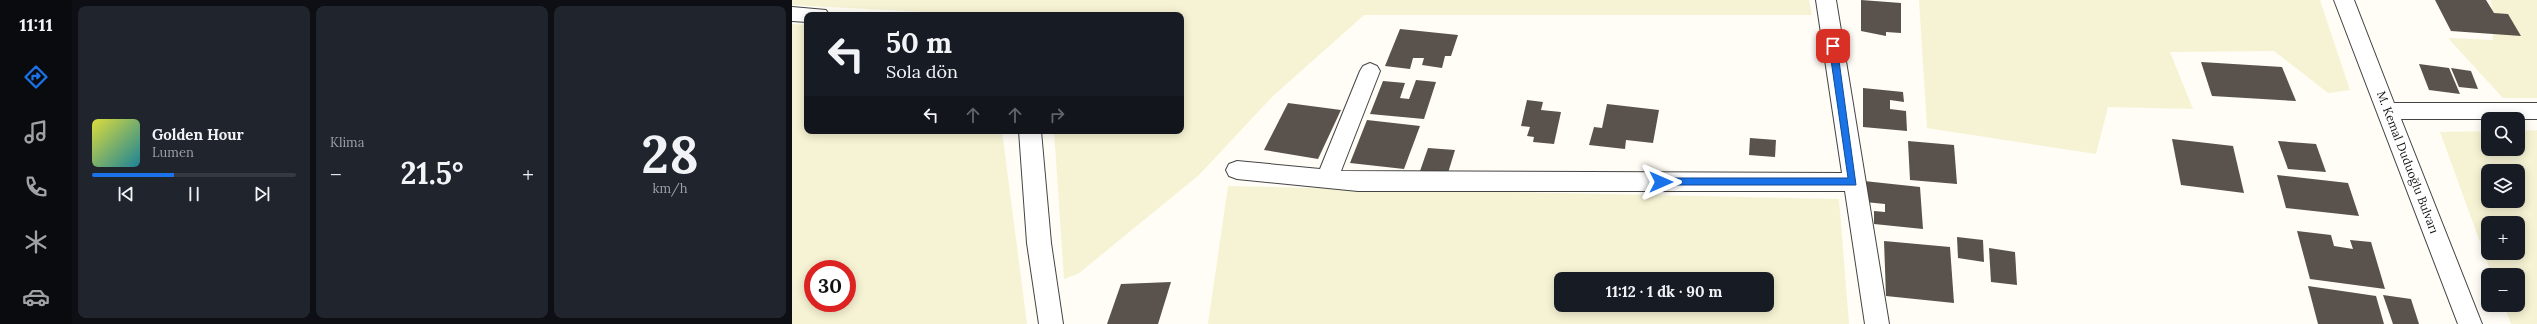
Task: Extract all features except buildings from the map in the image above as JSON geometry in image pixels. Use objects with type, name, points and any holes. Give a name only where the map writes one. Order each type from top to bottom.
[{"type":"street","points":[[1826,0],[1853,182],[1877,324]]},
{"type":"street","name":"M. Kemal Duduoğlu Bulvarı","points":[[2344,0],[2470,324]]},
{"type":"street","points":[[792,14],[804,14]]},
{"type":"street","points":[[1327,179],[1370,71]]},
{"type":"street","points":[[2388,111],[2537,111]]},
{"type":"street","points":[[1030,134],[1038,243],[1051,324]]},
{"type":"street","points":[[1237,170],[1358,182],[1853,182]]},
{"type":"shaded area","points":[[792,0],[1809,0],[1812,15],[1364,15],[1272,97],[1199,175],[1078,274],[1064,279],[1054,134],[1184,134],[1184,12],[924,12],[792,5]]},
{"type":"shaded area","points":[[1919,0],[2320,0],[2350,90],[2328,93],[2274,51],[2170,52],[2193,109],[2108,107],[2096,154],[1927,128]]},
{"type":"shaded area","points":[[2491,0],[2537,0],[2537,98],[2503,98],[2448,38],[2493,40]]},
{"type":"shaded area","points":[[792,24],[804,25],[804,134],[1002,134],[1027,324],[792,324]]},
{"type":"shaded area","points":[[2537,130],[2537,324],[2511,324],[2507,312],[2525,312],[2525,268],[2489,268],[2487,260],[2525,260],[2525,216],[2481,216],[2481,245],[2440,132],[2481,131],[2481,156],[2525,156],[2525,131]]},
{"type":"shaded area","points":[[1228,186],[1839,199],[1849,324],[1208,324]]},
{"type":"route","points":[[1661,182],[1853,182],[1833,46]]}]
